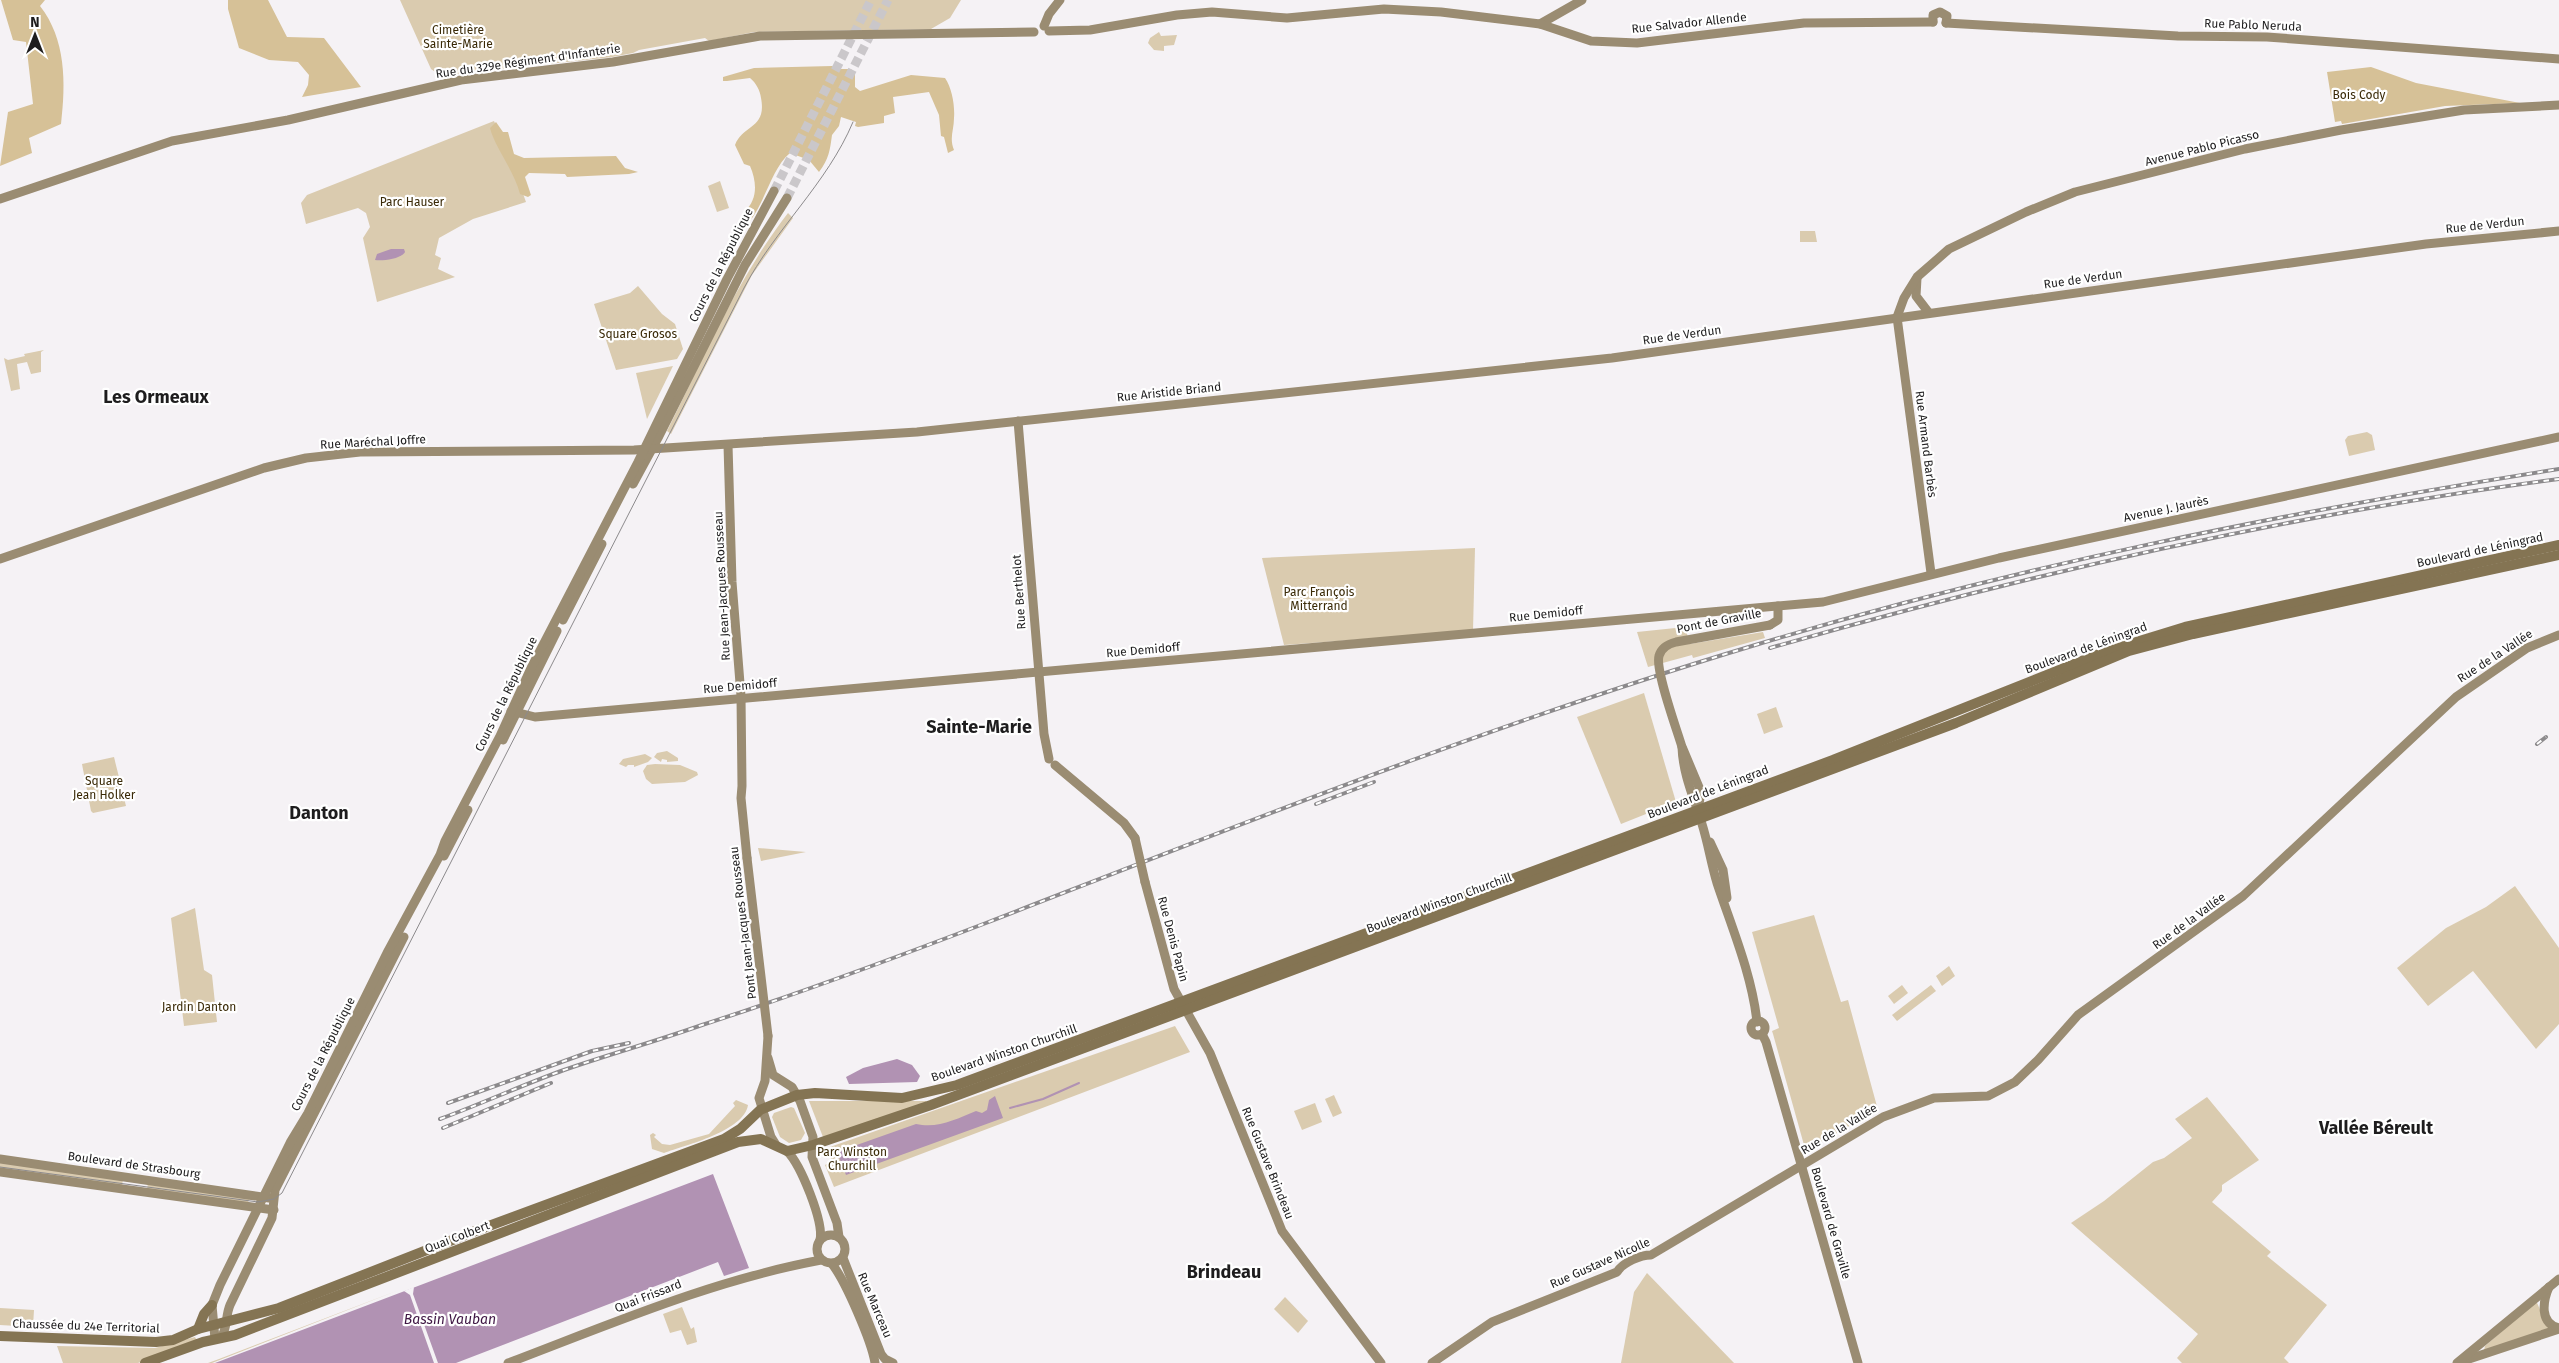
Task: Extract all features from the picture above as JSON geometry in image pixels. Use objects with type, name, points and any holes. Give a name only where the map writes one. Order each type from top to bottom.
[{"type":"main road","name":"Boulevard de Léningrad","points":[[1700,814],[2099,654],[2148,638],[2185,627],[2559,545]]},
{"type":"main road","name":"Boulevard de Léningrad","points":[[1639,832],[1700,814],[1956,723],[2129,650],[2193,634],[2559,556]]},
{"type":"main road","name":"Boulevard Winston Churchill","points":[[724,1139],[740,1129],[763,1109],[794,1091],[902,1098],[934,1092],[1183,1006],[1700,814]]},
{"type":"main road","name":"Boulevard Winston Churchill","points":[[787,1151],[813,1145],[931,1105],[1183,1006],[1639,832]]},
{"type":"main road","name":"Quai Colbert","points":[[198,1329],[279,1308],[416,1254],[724,1139]]},
{"type":"main road","name":"Quai Colbert","points":[[146,1363],[218,1339],[433,1260],[738,1142],[755,1139],[776,1145]]},
{"type":"main road","points":[[776,1145],[787,1151]]},
{"type":"main road","points":[[198,1329],[204,1314],[212,1304]]},
{"type":"main road","name":"Chaussée du 24e Territorial","points":[[0,1336],[156,1342],[173,1340],[198,1329]]},
{"type":"street","points":[[1047,28],[1049,14],[1060,0]]},
{"type":"street","points":[[1540,24],[1582,0]]},
{"type":"street","name":"Rue Salvador Allende","points":[[1047,28],[1090,30],[1177,15],[1212,12],[1288,18],[1389,9],[1440,12],[1540,24],[1591,41],[1637,43],[1798,24]]},
{"type":"street","name":"Rue Pablo Neruda","points":[[1798,24],[1933,22],[1938,27],[1946,23],[2178,36],[2274,37],[2559,59]]},
{"type":"street","name":"Rue du 329e Régiment d'Infanterie","points":[[0,199],[172,141],[288,120],[461,80],[613,62],[760,36],[1034,32],[1037,27],[1047,28]]},
{"type":"street","name":"Avenue Pablo Picasso","points":[[1897,317],[1904,298],[1917,277],[1950,249],[2026,212],[2075,192],[2245,149],[2329,132],[2464,110],[2559,106]]},
{"type":"street","name":"Cours de la République","points":[[274,1210],[275,1190],[514,712],[626,494],[727,279],[774,191]]},
{"type":"street","name":"Cours de la République","points":[[648,449],[745,265],[787,198]]},
{"type":"street","name":"Rue de Verdun","points":[[1612,358],[2426,244],[2559,232]]},
{"type":"street","points":[[1917,277],[1916,296],[1929,313]]},
{"type":"street","name":"Rue Armand Barbès","points":[[1897,317],[1931,573]]},
{"type":"street","name":"Rue Aristide Briand","points":[[728,445],[904,433],[1612,358]]},
{"type":"street","name":"Rue Berthelot","points":[[1018,421],[1045,742],[1052,762],[1124,823],[1135,838]]},
{"type":"street","points":[[2559,430],[2559,437]]},
{"type":"street","name":"Avenue J. Jaurès","points":[[1778,609],[1823,602],[1931,573],[2559,437]]},
{"type":"street","name":"Rue Maréchal Joffre","points":[[0,559],[264,468],[306,458],[370,452],[648,449],[728,445]]},
{"type":"street","name":"Rue Jean-Jacques Rousseau","points":[[728,445],[732,582],[741,698],[742,786]]},
{"type":"street","points":[[1778,609],[1827,606]]},
{"type":"street","name":"Rue Demidoff","points":[[514,712],[535,716],[1778,609]]},
{"type":"street","name":"Pont de Graville","points":[[1700,814],[1701,792],[1682,747],[1659,668],[1660,653],[1669,644],[1676,642],[1770,625],[1778,620],[1778,609]]},
{"type":"street","name":"Rue de la Vallée","points":[[1802,1166],[1861,1128],[1893,1112],[1934,1098],[1981,1097],[2006,1088],[2031,1068],[2078,1015],[2243,896],[2456,697],[2527,648],[2559,634]]},
{"type":"street","name":"Cours de la République","points":[[212,1304],[255,1206],[264,1196],[412,909],[456,819],[514,712]]},
{"type":"street","name":"Pont Jean-Jacques Rousseau","points":[[742,786],[741,798],[762,974],[768,1058],[765,1081],[760,1095],[763,1109]]},
{"type":"street","name":"Boulevard de Graville","points":[[1700,814],[1707,838],[1713,846],[1723,870],[1728,910],[1757,1022],[1764,1026],[1762,1034],[1766,1042],[1858,1363]]},
{"type":"street","name":"Rue Denis Papin","points":[[1135,838],[1171,983],[1183,1006]]},
{"type":"street","name":"Rue Gustave Brindeau","points":[[1183,1006],[1213,1062],[1282,1231],[1381,1363]]},
{"type":"street","name":"Pont Jean-Jacques Rousseau","points":[[768,1058],[773,1075],[794,1091]]},
{"type":"street","points":[[787,1151],[800,1170],[821,1229],[817,1250],[821,1260],[832,1264],[842,1258],[846,1248],[839,1237],[837,1223],[812,1157],[813,1137],[794,1091]]},
{"type":"street","points":[[763,1109],[776,1145]]},
{"type":"street","name":"Boulevard de Strasbourg","points":[[0,1159],[264,1196],[274,1199]]},
{"type":"street","name":"Rue Gustave Nicolle","points":[[1432,1363],[1492,1322],[1618,1272],[1620,1266],[1644,1255],[1653,1254],[1802,1166]]},
{"type":"street","name":"Boulevard de Strasbourg","points":[[0,1172],[274,1210]]},
{"type":"street","points":[[212,1304],[213,1326],[218,1339],[226,1330],[230,1305],[268,1228],[274,1210]]},
{"type":"street","points":[[820,1240],[828,1235],[839,1237]]},
{"type":"street","name":"Quai Frissard","points":[[800,1263],[817,1250]]},
{"type":"street","points":[[416,1254],[433,1260]]},
{"type":"street","name":"Rue Marceau","points":[[842,1258],[882,1354],[890,1362]]},
{"type":"street","name":"Quai Frissard","points":[[508,1363],[684,1296],[800,1263],[821,1260]]},
{"type":"street","name":"Rue Marceau","points":[[832,1264],[838,1271],[854,1306],[876,1363],[890,1362]]},
{"type":"street","points":[[2457,1363],[2550,1284],[2559,1279]]},
{"type":"street","points":[[2550,1284],[2543,1306],[2550,1324],[2559,1329]]},
{"type":"street","points":[[230,1305],[246,1317]]},
{"type":"street","points":[[2457,1363],[2559,1329]]},
{"type":"green space","points":[[1,0],[45,0],[40,6],[49,19],[59,47],[62,62],[63,93],[61,124],[29,138],[32,153],[0,166],[8,112],[33,104],[26,42],[13,40]]},
{"type":"green space","points":[[228,0],[268,0],[287,37],[324,38],[361,87],[302,97],[308,85],[309,75],[298,62],[269,60],[239,48],[228,9]]},
{"type":"green space","name":"Cimetière Sainte-Marie","points":[[400,0],[961,0],[950,18],[931,29],[754,32],[709,41],[705,38],[612,57],[441,76],[431,69]]},
{"type":"green space","points":[[1159,32],[1161,36],[1177,35],[1174,45],[1164,46],[1164,51],[1154,50],[1148,43],[1150,38]]},
{"type":"green space","points":[[832,66],[836,69],[851,69],[855,74],[855,87],[860,91],[911,75],[945,78],[953,103],[952,138],[954,150],[948,153],[944,137],[941,136],[939,115],[929,92],[893,97],[895,113],[884,116],[884,123],[858,127],[855,126],[856,122],[841,117],[839,126],[832,135],[827,159],[819,172],[809,160],[790,153],[778,167],[750,221],[746,220],[744,212],[752,202],[755,184],[750,166],[744,164],[735,145],[743,133],[758,121],[762,108],[761,98],[760,92],[750,78],[723,81],[723,77],[754,68]]},
{"type":"green space","name":"Bois Cody","points":[[2371,67],[2416,83],[2520,103],[2445,106],[2342,124],[2341,121],[2335,122],[2327,72]]},
{"type":"green space","name":"Parc Hauser","points":[[494,121],[507,149],[526,202],[473,219],[439,238],[435,255],[441,258],[438,269],[455,277],[377,302],[363,238],[370,227],[366,213],[358,208],[306,224],[301,203],[307,195]]},
{"type":"green space","points":[[496,122],[503,132],[508,132],[514,154],[524,158],[616,156],[625,168],[638,172],[567,177],[565,174],[529,173],[525,177],[531,195],[528,197],[520,194],[513,176],[492,136],[490,128]]},
{"type":"green space","points":[[720,181],[729,208],[717,212],[708,186]]},
{"type":"green space","points":[[788,213],[793,218],[752,275],[671,434],[667,431],[722,319],[753,264]]},
{"type":"green space","points":[[1800,231],[1815,231],[1817,242],[1800,242]]},
{"type":"green space","name":"Square Grosos","points":[[638,286],[662,314],[675,324],[683,349],[677,359],[616,370],[594,304],[630,293]]},
{"type":"green space","points":[[44,350],[41,352],[41,372],[31,374],[27,362],[17,364],[20,389],[11,391],[4,358],[8,360]]},
{"type":"green space","points":[[673,366],[647,419],[636,373]]},
{"type":"green space","points":[[2367,432],[2372,435],[2375,450],[2349,456],[2345,440],[2348,436]]},
{"type":"green space","name":"Parc François Mitterrand","points":[[1475,548],[1473,631],[1284,645],[1262,558]]},
{"type":"green space","points":[[1685,627],[1690,644],[1763,632],[1765,638],[1693,658],[1692,655],[1648,667],[1637,632]]},
{"type":"green space","points":[[1644,693],[1676,802],[1621,824],[1577,717]]},
{"type":"green space","points":[[1776,707],[1783,727],[1764,734],[1757,714]]},
{"type":"green space","points":[[667,751],[678,758],[678,761],[667,762],[667,760],[662,759],[661,762],[654,757],[657,753]]},
{"type":"green space","points":[[645,754],[652,758],[648,762],[634,767],[634,765],[626,767],[619,764],[623,759]]},
{"type":"green space","name":"Square Jean Holker","points":[[114,757],[126,806],[93,813],[91,811],[82,764]]},
{"type":"green space","points":[[647,765],[680,765],[697,772],[698,775],[685,782],[652,784],[646,779],[643,771]]},
{"type":"green space","points":[[758,848],[806,852],[761,861]]},
{"type":"green space","points":[[2515,886],[2559,948],[2559,1024],[2536,1049],[2473,971],[2428,1006],[2397,968],[2446,928],[2486,907]]},
{"type":"green space","name":"Jardin Danton","points":[[195,908],[204,970],[212,975],[217,1022],[184,1026],[171,918]]},
{"type":"green space","points":[[1814,915],[1841,1002],[1848,1000],[1878,1110],[1812,1147],[1804,1145],[1772,1031],[1779,1028],[1752,932]]},
{"type":"green space","points":[[1949,966],[1955,976],[1942,986],[1936,976]]},
{"type":"green space","points":[[1902,985],[1908,993],[1894,1004],[1888,996]]},
{"type":"green space","points":[[1931,985],[1936,991],[1897,1021],[1892,1015]]},
{"type":"green space","name":"Parc Winston Churchill","points":[[1175,1026],[1190,1052],[834,1187],[825,1165],[832,1161],[827,1148]]},
{"type":"green space","points":[[1334,1095],[1342,1113],[1333,1117],[1325,1099]]},
{"type":"green space","points":[[2207,1097],[2259,1160],[2222,1185],[2222,1191],[2212,1202],[2271,1252],[2267,1256],[2327,1305],[2284,1358],[2289,1363],[2182,1363],[2177,1358],[2198,1334],[2071,1223],[2104,1201],[2153,1162],[2164,1158],[2192,1138],[2175,1119]]},
{"type":"green space","points":[[736,1100],[748,1105],[744,1114],[725,1130],[664,1153],[652,1149],[650,1135],[653,1133],[656,1135],[654,1137],[662,1144],[670,1145],[709,1134],[735,1106],[733,1103]]},
{"type":"green space","points":[[809,1101],[926,1101],[926,1103],[823,1137]]},
{"type":"green space","points":[[1315,1103],[1322,1122],[1302,1130],[1294,1111]]},
{"type":"green space","points":[[791,1107],[794,1108],[805,1133],[801,1140],[789,1143],[780,1137],[772,1117],[774,1113]]},
{"type":"green space","points":[[0,1162],[123,1178],[122,1187],[0,1170]]},
{"type":"green space","points":[[148,1182],[252,1195],[247,1204],[147,1190]]},
{"type":"green space","points":[[1647,1273],[1734,1363],[1621,1363],[1634,1292]]},
{"type":"green space","points":[[399,1290],[212,1363],[208,1363],[219,1359]]},
{"type":"green space","points":[[1285,1297],[1308,1321],[1298,1333],[1274,1309]]},
{"type":"green space","points":[[2536,1301],[2545,1321],[2556,1329],[2484,1350],[2485,1346]]},
{"type":"green space","points":[[682,1307],[691,1329],[694,1327],[697,1342],[687,1345],[681,1330],[670,1333],[663,1314]]},
{"type":"green space","points":[[0,1308],[34,1310],[33,1327],[0,1325]]},
{"type":"green space","points":[[195,1337],[197,1341],[138,1363],[63,1363],[57,1346],[155,1348]]},
{"type":"water","points":[[391,249],[404,249],[405,252],[396,258],[375,260],[377,254]]},
{"type":"water","points":[[897,1059],[912,1065],[920,1076],[917,1082],[849,1084],[846,1077],[863,1068]]},
{"type":"water","points":[[995,1096],[1003,1118],[846,1175],[837,1152],[916,1124],[939,1124],[976,1111],[982,1113],[987,1110],[989,1100]]},
{"type":"water","name":"Bassin Vauban","points":[[713,1174],[749,1268],[724,1276],[718,1262],[456,1363],[215,1363]]},
{"type":"pier","points":[[414,1287],[413,1294],[438,1363],[434,1363],[410,1295],[404,1291]]},
{"type":"waterway","points":[[1010,1108],[1043,1099],[1079,1083]]},
{"type":"tunnel","points":[[774,191],[871,0]]},
{"type":"tunnel","points":[[787,198],[888,0]]},
{"type":"tram line","points":[[0,1167],[258,1202],[274,1199],[282,1193],[744,288],[770,246],[829,166],[853,122]]},
{"type":"railway","points":[[440,1119],[564,1070],[668,1037],[880,963],[1462,742],[1558,708],[1752,646],[1851,617],[1951,591],[2152,544],[2355,504],[2559,469]]},
{"type":"railway","points":[[1770,648],[1965,595],[2161,549],[2359,510],[2559,479]]},
{"type":"railway","points":[[2537,744],[2546,737]]},
{"type":"railway","points":[[1316,804],[1374,782]]},
{"type":"railway","points":[[448,1103],[592,1051],[629,1043]]},
{"type":"railway","points":[[443,1128],[551,1083]]},
{"type":"district","name":"Les Ormeaux","points":[[156,397]]},
{"type":"district","name":"Sainte-Marie","points":[[979,727]]},
{"type":"district","name":"Danton","points":[[319,813]]},
{"type":"district","name":"Vallée Béreult","points":[[2376,1128]]},
{"type":"district","name":"Brindeau","points":[[1224,1272]]}]
